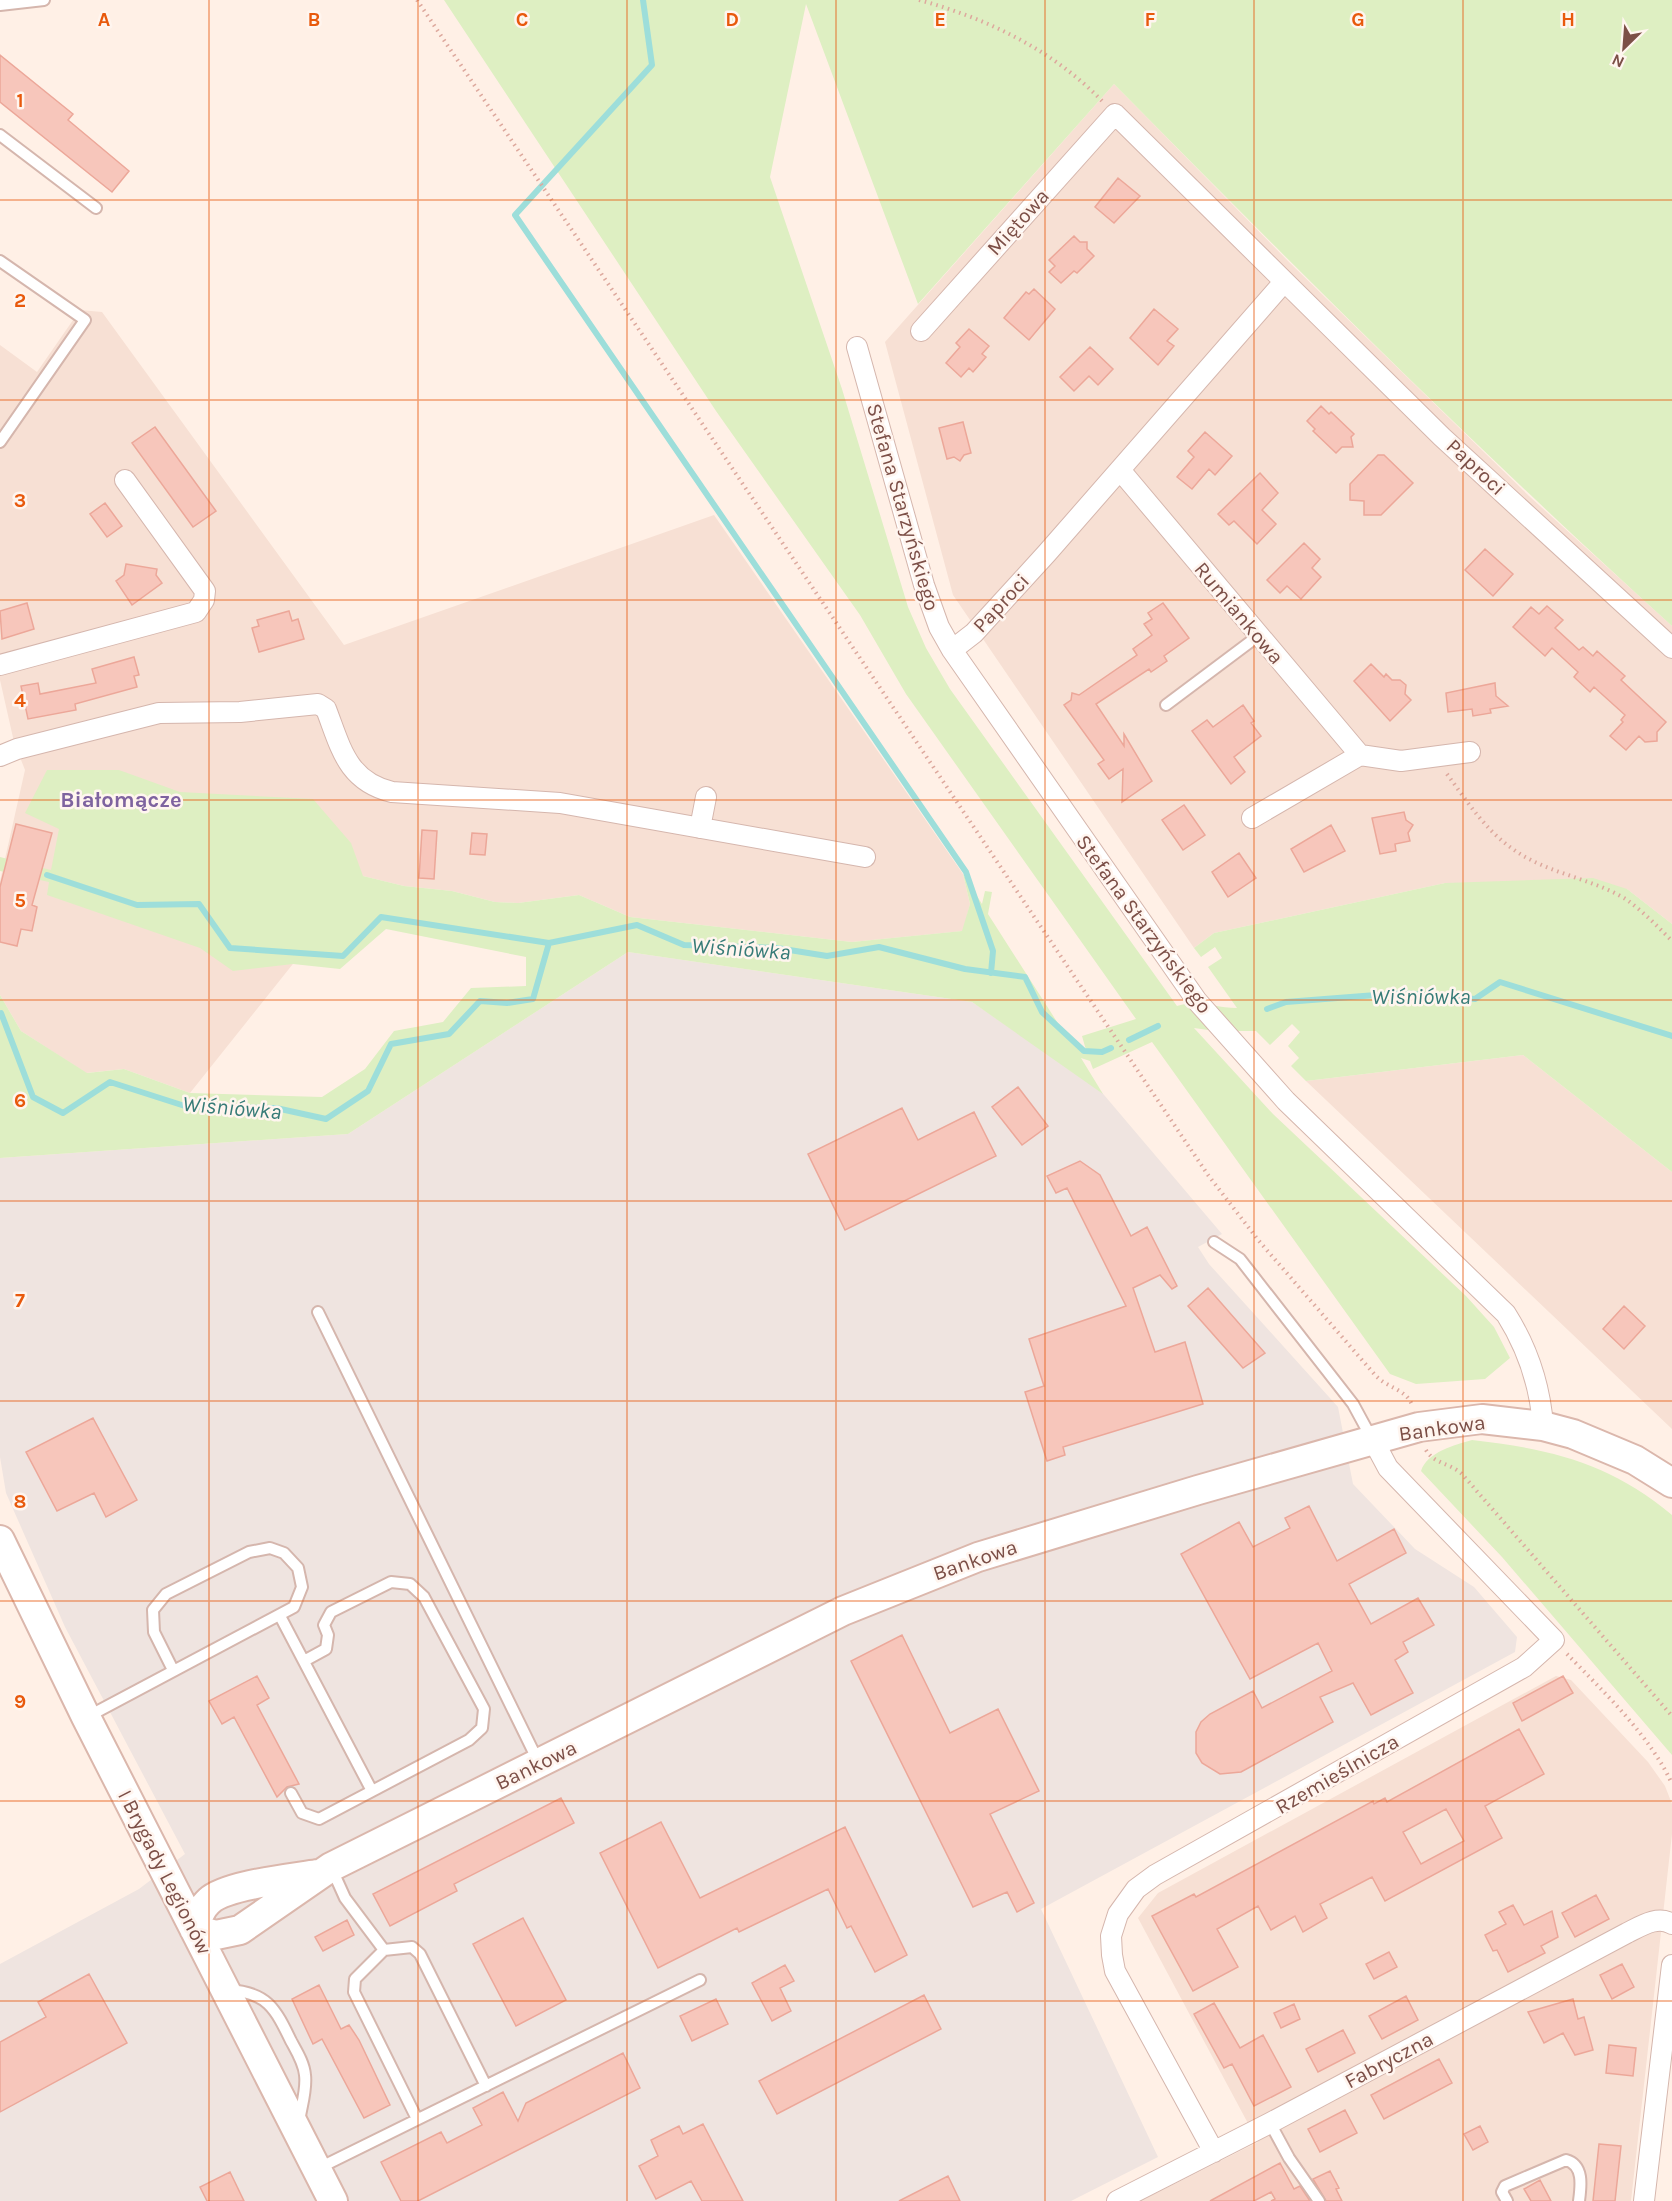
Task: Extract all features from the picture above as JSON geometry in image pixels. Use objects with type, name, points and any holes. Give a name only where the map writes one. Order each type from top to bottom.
[{"type":"street","name":"Paproci","points":[[1115,114],[1442,437],[1672,648]]},
{"type":"street","name":"Miętowa","points":[[921,331],[1115,114]]},
{"type":"street","name":"Paproci","points":[[952,650],[986,620],[1284,282]]},
{"type":"street","name":"Stefana Starzyńskiego","points":[[857,347],[924,585],[939,627],[952,650],[1197,1001],[1286,1101],[1506,1314],[1520,1336],[1536,1377],[1543,1425]]},
{"type":"street","name":"Rumiankowa","points":[[1120,470],[1360,756]]},
{"type":"street","points":[[0,665],[196,612],[204,600],[205,591],[124,480]]},
{"type":"street","points":[[0,756],[17,749],[159,712],[240,712],[318,705],[326,709],[349,765],[360,778],[375,788],[392,792],[560,803],[865,857]]},
{"type":"street","points":[[1252,818],[1360,756],[1401,761],[1470,752]]},
{"type":"street","points":[[699,828],[706,797]]},
{"type":"street","name":"Bankowa","points":[[194,1929],[216,1935],[240,1930],[324,1871],[843,1611],[916,1580],[989,1553],[1419,1427],[1482,1419],[1543,1425],[1611,1448],[1672,1484]]},
{"type":"street","points":[[1373,1440],[1388,1468],[1554,1640]]},
{"type":"street","name":"I Brygady Legionów","points":[[0,1540],[86,1717],[333,2201]]},
{"type":"street","name":"Rzemieślnicza","points":[[1214,2152],[1115,1971],[1111,1936],[1118,1914],[1136,1889],[1155,1875],[1524,1667],[1554,1640]]},
{"type":"street","name":"Bankowa","points":[[167,1876],[199,1891],[220,1894],[324,1871]]},
{"type":"street","points":[[194,1929],[201,1912],[209,1901],[220,1894]]},
{"type":"street","name":"Fabryczna","points":[[1117,2201],[1270,2123],[1627,1933],[1666,1922]]},
{"type":"street","name":"Bankowa","points":[[224,1988],[226,1955],[240,1930]]},
{"type":"street","points":[[1644,2201],[1672,1965]]},
{"type":"lane","points":[[0,4],[44,0]]},
{"type":"lane","points":[[0,135],[96,208]]},
{"type":"lane","points":[[0,261],[85,320],[0,442]]},
{"type":"lane","points":[[1166,705],[1258,636]]},
{"type":"lane","points":[[1214,1242],[1240,1259],[1353,1404],[1373,1440]]},
{"type":"lane","points":[[318,1312],[539,1763]]},
{"type":"lane","points":[[86,1717],[294,1607],[302,1587],[298,1568],[284,1553],[270,1548],[249,1552],[166,1594],[153,1610],[154,1632],[173,1670]]},
{"type":"lane","points":[[291,1793],[302,1813],[319,1819],[469,1740],[482,1728],[484,1709],[424,1597],[410,1584],[391,1582],[332,1612],[324,1625],[328,1635],[326,1649],[304,1661]]},
{"type":"lane","points":[[280,1616],[372,1791]]},
{"type":"lane","points":[[324,1871],[384,1950]]},
{"type":"lane","points":[[417,2119],[354,1992],[355,1979],[384,1950],[412,1947],[420,1954],[486,2086]]},
{"type":"lane","points":[[317,2169],[700,1980]]},
{"type":"lane","points":[[1270,2123],[1289,2158],[1319,2201]]},
{"type":"lane","points":[[1507,2201],[1502,2192],[1505,2186],[1566,2160],[1576,2165],[1578,2170],[1579,2201]]},
{"type":"path","points":[[417,0],[1208,1175],[1259,1241],[1376,1375],[1386,1386],[1408,1396],[1430,1457],[1450,1465],[1462,1474],[1672,1716]]},
{"type":"path","points":[[919,0],[975,17],[1028,44],[1082,80],[1115,114]]},
{"type":"path","points":[[1434,757],[1477,816],[1510,847],[1532,861],[1623,898],[1648,916],[1672,941]]},
{"type":"path","points":[[1554,1640],[1616,1705],[1666,1771],[1672,1784]]},
{"type":"shaded area","points":[[1114,84],[1289,262],[1529,496],[1672,626],[1672,924],[1627,889],[1445,883],[1214,933],[1194,948],[953,595],[885,342]]},
{"type":"shaded area","points":[[80,310],[102,312],[344,645],[714,515],[963,874],[970,904],[963,931],[852,942],[630,917],[579,895],[518,903],[495,902],[452,891],[404,886],[363,876],[190,1093],[124,1069],[86,1073],[21,1031],[0,995],[0,881],[25,770],[14,742],[0,680],[0,345],[37,372]]},
{"type":"shaded area","points":[[628,952],[972,1002],[1099,1089],[1222,1234],[1198,1247],[1209,1264],[1338,1407],[1353,1484],[1415,1549],[1474,1587],[1517,1637],[1515,1652],[1041,1909],[1158,2157],[1071,2201],[0,2201],[0,1964],[139,1889],[185,1854],[65,1627],[6,1493],[0,1457],[0,1158],[348,1134]]},
{"type":"shaded area","points":[[1523,1055],[1672,1172],[1672,1429],[1306,1081]]},
{"type":"shaded area","points":[[1556,1676],[1571,1680],[1648,1762],[1665,1786],[1672,1804],[1672,1834],[1631,2201],[1141,2201],[1258,2142],[1138,1918],[1158,1893]]},
{"type":"green space","points":[[444,0],[1672,0],[1672,626],[1529,494],[1389,359],[1114,84],[918,304],[806,4],[770,177],[842,389],[908,607],[926,648],[950,689],[1177,1006],[1200,1004],[1237,1008],[1208,967],[1222,958],[1215,947],[1201,957],[1194,948],[1214,933],[1445,883],[1593,878],[1627,889],[1672,924],[1672,1172],[1523,1055],[1306,1081],[1291,1066],[1299,1058],[1288,1046],[1300,1032],[1292,1024],[1270,1045],[1256,1031],[1215,1031],[1194,1028],[1273,1114],[1466,1296],[1494,1327],[1510,1358],[1485,1379],[1416,1384],[1390,1374],[1152,1042],[1093,1069],[1090,1061],[1081,1058],[1103,1094],[972,1002],[628,952],[348,1134],[0,1158],[0,995],[21,1031],[87,1073],[124,1069],[190,1093],[322,1097],[365,1069],[394,1031],[443,1022],[471,988],[526,986],[526,957],[386,929],[340,969],[293,964],[233,971],[200,948],[47,895],[49,882],[0,871],[0,857],[51,870],[59,829],[25,813],[47,770],[119,770],[180,792],[313,799],[351,843],[363,876],[404,886],[452,891],[495,902],[518,903],[579,895],[630,917],[852,942],[962,931],[970,904],[963,874],[982,904],[985,891],[992,892],[988,914],[1059,1025],[1086,1050],[1082,1036],[1136,1019],[906,694],[860,615],[716,411]]},
{"type":"green space","points":[[1472,1440],[1528,1448],[1578,1461],[1626,1483],[1672,1515],[1672,1755],[1502,1557],[1421,1471],[1424,1464],[1435,1454]]},
{"type":"building","points":[[0,55],[73,114],[68,120],[129,171],[112,192],[0,102]]},
{"type":"building","points":[[1118,178],[1140,196],[1114,223],[1095,207]]},
{"type":"building","points":[[1074,236],[1080,242],[1087,242],[1087,249],[1094,256],[1077,273],[1074,271],[1061,283],[1049,272],[1055,266],[1049,260]]},
{"type":"building","points":[[1034,289],[1055,309],[1029,340],[1004,318],[1026,292],[1029,294]]},
{"type":"building","points":[[1154,309],[1178,329],[1167,341],[1174,346],[1158,365],[1130,338]]},
{"type":"building","points":[[969,329],[989,346],[982,354],[986,357],[973,372],[969,368],[961,377],[946,363],[960,347],[956,343]]},
{"type":"building","points":[[1090,347],[1113,369],[1098,385],[1089,376],[1074,391],[1060,377]]},
{"type":"building","points":[[1321,406],[1329,414],[1331,412],[1354,434],[1351,437],[1353,447],[1342,447],[1336,453],[1313,431],[1315,429],[1307,421]]},
{"type":"building","points":[[963,422],[971,453],[964,455],[960,461],[954,457],[947,459],[939,428]]},
{"type":"building","points":[[155,427],[216,511],[193,527],[132,443]]},
{"type":"building","points":[[1205,432],[1232,456],[1215,475],[1209,469],[1192,489],[1177,477],[1194,457],[1188,451]]},
{"type":"building","points":[[1378,455],[1384,455],[1413,483],[1381,515],[1364,515],[1364,501],[1350,500],[1350,484]]},
{"type":"building","points":[[1260,473],[1278,493],[1262,510],[1276,524],[1257,544],[1234,521],[1229,525],[1218,514]]},
{"type":"building","points":[[105,503],[122,526],[107,537],[90,514]]},
{"type":"building","points":[[1304,543],[1320,559],[1312,568],[1321,577],[1301,599],[1287,586],[1280,593],[1267,580]]},
{"type":"building","points":[[1485,549],[1513,574],[1493,596],[1465,570]]},
{"type":"building","points":[[126,564],[157,569],[156,575],[162,583],[132,605],[116,581],[124,575]]},
{"type":"building","points":[[27,603],[34,629],[2,639],[0,611]]},
{"type":"building","points":[[1163,603],[1189,638],[1164,656],[1167,661],[1151,672],[1149,669],[1096,704],[1124,746],[1124,734],[1152,781],[1122,802],[1123,769],[1109,779],[1098,764],[1104,760],[1064,705],[1071,700],[1072,693],[1079,695],[1137,655],[1133,649],[1152,635],[1144,624],[1152,619],[1148,613]]},
{"type":"building","points":[[1547,606],[1563,620],[1555,628],[1579,650],[1583,647],[1593,656],[1597,651],[1625,676],[1621,680],[1666,722],[1657,732],[1657,741],[1645,742],[1639,736],[1626,750],[1610,736],[1623,722],[1621,720],[1625,715],[1594,687],[1590,692],[1574,677],[1578,672],[1552,648],[1545,656],[1513,627],[1531,607],[1539,614]]},
{"type":"building","points":[[289,611],[292,621],[298,619],[304,639],[259,652],[252,628],[259,626],[257,620]]},
{"type":"building","points":[[134,657],[139,675],[134,676],[137,687],[75,704],[76,710],[28,719],[21,686],[38,683],[40,694],[96,683],[92,669]]},
{"type":"building","points":[[1371,664],[1384,677],[1386,674],[1392,680],[1400,680],[1406,685],[1405,694],[1411,700],[1390,721],[1354,681]]},
{"type":"building","points":[[1495,683],[1496,696],[1508,706],[1490,709],[1491,713],[1473,716],[1472,709],[1448,712],[1446,693]]},
{"type":"building","points":[[1243,705],[1254,721],[1251,723],[1261,736],[1234,757],[1245,772],[1231,784],[1192,731],[1207,720],[1213,727]]},
{"type":"building","points":[[1184,805],[1205,835],[1183,850],[1162,820]]},
{"type":"building","points":[[1404,812],[1406,820],[1413,825],[1408,833],[1410,841],[1395,844],[1396,851],[1380,854],[1372,818]]},
{"type":"building","points":[[16,824],[52,833],[32,905],[37,907],[32,931],[21,929],[17,946],[0,942],[0,887]]},
{"type":"building","points":[[1331,825],[1345,851],[1304,872],[1291,849]]},
{"type":"building","points":[[422,830],[437,831],[434,879],[419,878]]},
{"type":"building","points":[[472,833],[487,834],[485,855],[470,854]]},
{"type":"building","points":[[1239,853],[1256,878],[1228,897],[1212,872]]},
{"type":"building","points":[[1018,1087],[1048,1126],[1022,1145],[992,1107]]},
{"type":"building","points":[[902,1108],[918,1140],[974,1112],[996,1156],[845,1230],[808,1154]]},
{"type":"building","points":[[1080,1161],[1100,1175],[1131,1236],[1147,1227],[1177,1286],[1172,1289],[1160,1275],[1133,1288],[1155,1352],[1185,1342],[1203,1404],[1063,1447],[1065,1455],[1047,1461],[1025,1392],[1044,1386],[1029,1339],[1126,1306],[1067,1188],[1056,1193],[1047,1176]]},
{"type":"building","points":[[1208,1288],[1265,1353],[1243,1368],[1188,1306]]},
{"type":"building","points":[[1624,1306],[1645,1326],[1624,1349],[1603,1329]]},
{"type":"building","points":[[93,1418],[137,1500],[106,1517],[94,1493],[57,1511],[26,1452]]},
{"type":"building","points":[[1309,1506],[1337,1561],[1394,1529],[1406,1553],[1349,1584],[1371,1624],[1418,1598],[1434,1625],[1403,1642],[1408,1652],[1395,1660],[1413,1693],[1371,1715],[1353,1683],[1320,1697],[1333,1722],[1241,1772],[1220,1774],[1202,1763],[1196,1753],[1196,1732],[1201,1722],[1210,1714],[1253,1691],[1262,1708],[1332,1671],[1318,1643],[1250,1679],[1181,1554],[1239,1522],[1253,1547],[1290,1528],[1285,1518]]},
{"type":"building","points":[[902,1635],[950,1733],[998,1709],[1039,1791],[990,1814],[1034,1903],[1017,1912],[1007,1892],[973,1907],[851,1661]]},
{"type":"building","points":[[257,1676],[269,1698],[257,1705],[299,1784],[287,1787],[277,1797],[234,1717],[222,1724],[209,1701]]},
{"type":"building","points":[[1563,1676],[1573,1693],[1522,1721],[1513,1703]]},
{"type":"building","points":[[1519,1729],[1544,1774],[1485,1806],[1502,1838],[1385,1901],[1372,1877],[1320,1904],[1327,1918],[1303,1932],[1295,1916],[1271,1930],[1258,1906],[1217,1929],[1238,1967],[1193,1991],[1152,1916],[1194,1894],[1196,1897],[1373,1801],[1374,1804],[1385,1798],[1387,1802]],"holes":[[[1446,1809],[1464,1841],[1421,1864],[1403,1832]]]},
{"type":"building","points":[[561,1798],[574,1823],[454,1884],[457,1891],[390,1926],[373,1894]]},
{"type":"building","points":[[661,1822],[700,1898],[845,1827],[907,1955],[875,1972],[851,1926],[847,1928],[828,1889],[739,1932],[737,1928],[658,1968],[600,1853]]},
{"type":"building","points":[[1596,1895],[1609,1919],[1575,1937],[1562,1913]]},
{"type":"building","points":[[1513,1905],[1524,1925],[1552,1911],[1558,1937],[1541,1946],[1545,1953],[1508,1972],[1497,1950],[1493,1951],[1485,1935],[1506,1924],[1499,1912]]},
{"type":"building","points":[[523,1918],[566,2000],[516,2026],[473,1944]]},
{"type":"building","points":[[347,1920],[354,1935],[323,1951],[315,1937]]},
{"type":"building","points":[[1389,1952],[1397,1967],[1374,1979],[1366,1964]]},
{"type":"building","points":[[1622,1964],[1634,1987],[1612,1999],[1600,1975]]},
{"type":"building","points":[[785,1965],[794,1981],[780,1988],[791,2011],[772,2021],[752,1983]]},
{"type":"building","points":[[89,1974],[127,2043],[0,2112],[0,2042],[46,2017],[38,2002]]},
{"type":"building","points":[[319,1985],[341,2029],[349,2025],[359,2040],[390,2105],[364,2118],[322,2039],[313,2044],[292,1999]]},
{"type":"building","points":[[924,1995],[941,2029],[777,2114],[759,2081]]},
{"type":"building","points":[[1406,1996],[1418,2020],[1382,2039],[1369,2016]]},
{"type":"building","points":[[716,1999],[728,2024],[692,2041],[680,2016]]},
{"type":"building","points":[[1573,1999],[1578,2019],[1584,2017],[1593,2050],[1575,2055],[1563,2033],[1544,2043],[1528,2012]]},
{"type":"building","points":[[1214,2003],[1240,2048],[1263,2035],[1291,2087],[1254,2106],[1232,2064],[1224,2068],[1194,2014]]},
{"type":"building","points":[[1294,2004],[1300,2019],[1281,2028],[1274,2013]]},
{"type":"building","points":[[1343,2030],[1355,2053],[1318,2072],[1306,2049]]},
{"type":"building","points":[[1609,2045],[1636,2048],[1633,2076],[1606,2073]]},
{"type":"building","points":[[623,2053],[640,2088],[418,2201],[401,2201],[381,2162],[441,2132],[447,2143],[482,2125],[473,2108],[503,2092],[518,2121],[526,2103]]},
{"type":"building","points":[[1439,2059],[1452,2083],[1384,2119],[1371,2095]]},
{"type":"building","points":[[1345,2110],[1357,2133],[1320,2152],[1308,2129]]},
{"type":"building","points":[[703,2124],[743,2201],[702,2201],[691,2181],[656,2199],[639,2166],[658,2156],[651,2140],[679,2126],[683,2134]]},
{"type":"building","points":[[1480,2126],[1488,2142],[1473,2150],[1464,2134]]},
{"type":"building","points":[[1599,2144],[1621,2146],[1615,2201],[1593,2201]]},
{"type":"building","points":[[1280,2163],[1294,2189],[1300,2186],[1310,2201],[1271,2201],[1275,2199],[1271,2192],[1254,2201],[1210,2201]]},
{"type":"building","points":[[1330,2171],[1339,2188],[1336,2189],[1342,2201],[1326,2201],[1313,2179]]},
{"type":"building","points":[[230,2172],[244,2201],[207,2201],[200,2187]]},
{"type":"building","points":[[948,2176],[960,2201],[899,2201]]},
{"type":"building","points":[[1540,2180],[1551,2201],[1531,2201],[1524,2189]]},
{"type":"waterway","points":[[643,0],[652,65],[515,215],[966,872],[993,951],[991,973]]},
{"type":"waterway","points":[[47,875],[137,905],[199,904],[230,948],[343,956],[381,917],[549,943]]},
{"type":"waterway","name":"Wiśniówka","points":[[1,1013],[33,1097],[63,1113],[110,1082],[188,1107],[276,1108],[326,1119],[368,1091],[391,1044],[449,1034],[480,1001],[507,1003],[533,999],[549,943],[637,925],[684,945],[777,948],[827,956],[879,947],[965,969],[1025,977],[1042,1012],[1084,1051],[1102,1052],[1111,1048]]},
{"type":"waterway","name":"Wiśniówka","points":[[1267,1009],[1286,1002],[1402,993],[1475,999],[1500,982],[1672,1036]]},
{"type":"waterway","name":"Wiśniówka","points":[[1129,1040],[1158,1026]]},
{"type":"district","name":"Białomącze","points":[[121,799]]}]
